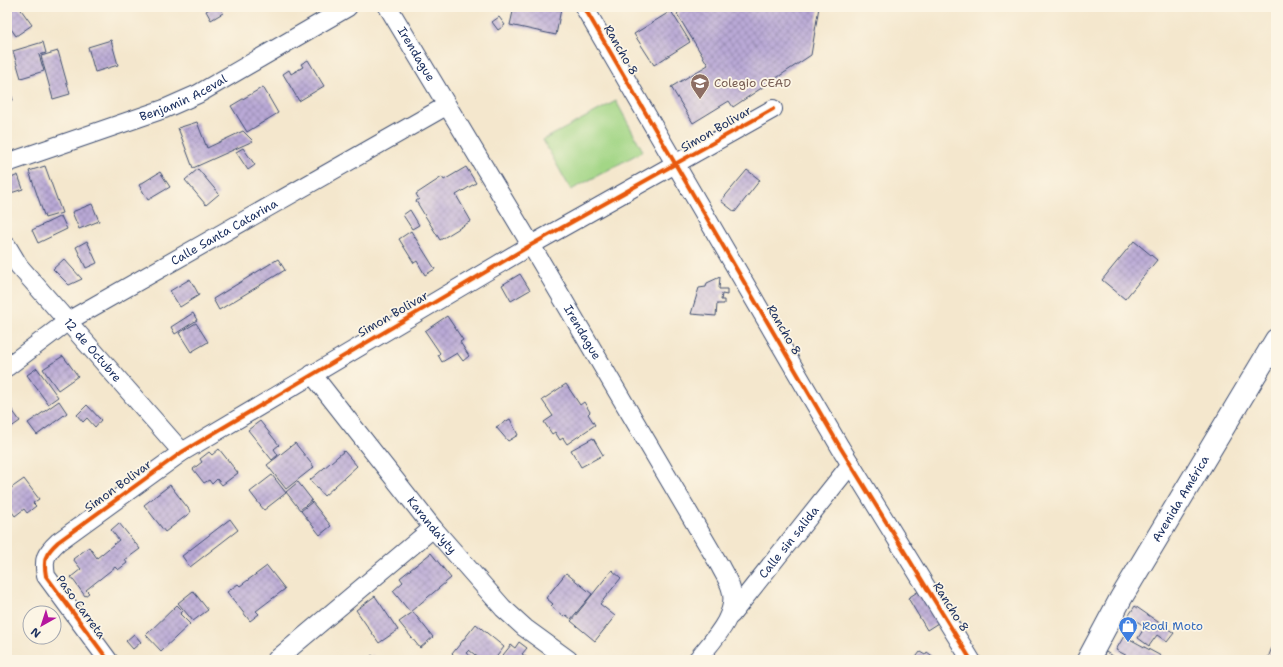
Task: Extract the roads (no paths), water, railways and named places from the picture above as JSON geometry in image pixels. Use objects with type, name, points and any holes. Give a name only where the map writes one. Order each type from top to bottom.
[{"type":"main road","name":"Avenida América","points":[[1088,660],[1121,598],[1276,340]]},
{"type":"street","name":"Benjamin Aceval","points":[[7,163],[164,109],[198,94],[348,7]]},
{"type":"street","name":"Irendague","points":[[388,7],[446,106],[531,244],[720,566],[731,589],[733,602],[726,621],[697,660]]},
{"type":"street","name":"Rancho 8","points":[[584,7],[851,464],[971,660]]},
{"type":"street","name":"Calle Santa Catarina","points":[[7,367],[68,321],[446,106]]},
{"type":"street","name":"Simon Bolivar","points":[[44,563],[49,550],[58,542],[182,452],[531,244],[773,109]]},
{"type":"street","name":"12 de Octubre","points":[[7,246],[19,266],[182,452]]},
{"type":"street","name":"Karanda'yty","points":[[312,374],[433,528],[503,608],[526,628],[569,660]]},
{"type":"street","name":"Calle sin salida","points":[[726,621],[851,464]]},
{"type":"street","points":[[276,660],[433,528]]},
{"type":"street","name":"Paso Carreta","points":[[44,563],[46,576],[108,660]]},
{"type":"place","name":"Colegio CEAD","points":[[700,100]]},
{"type":"place","name":"Rodi Moto","points":[[1128,643]]}]
